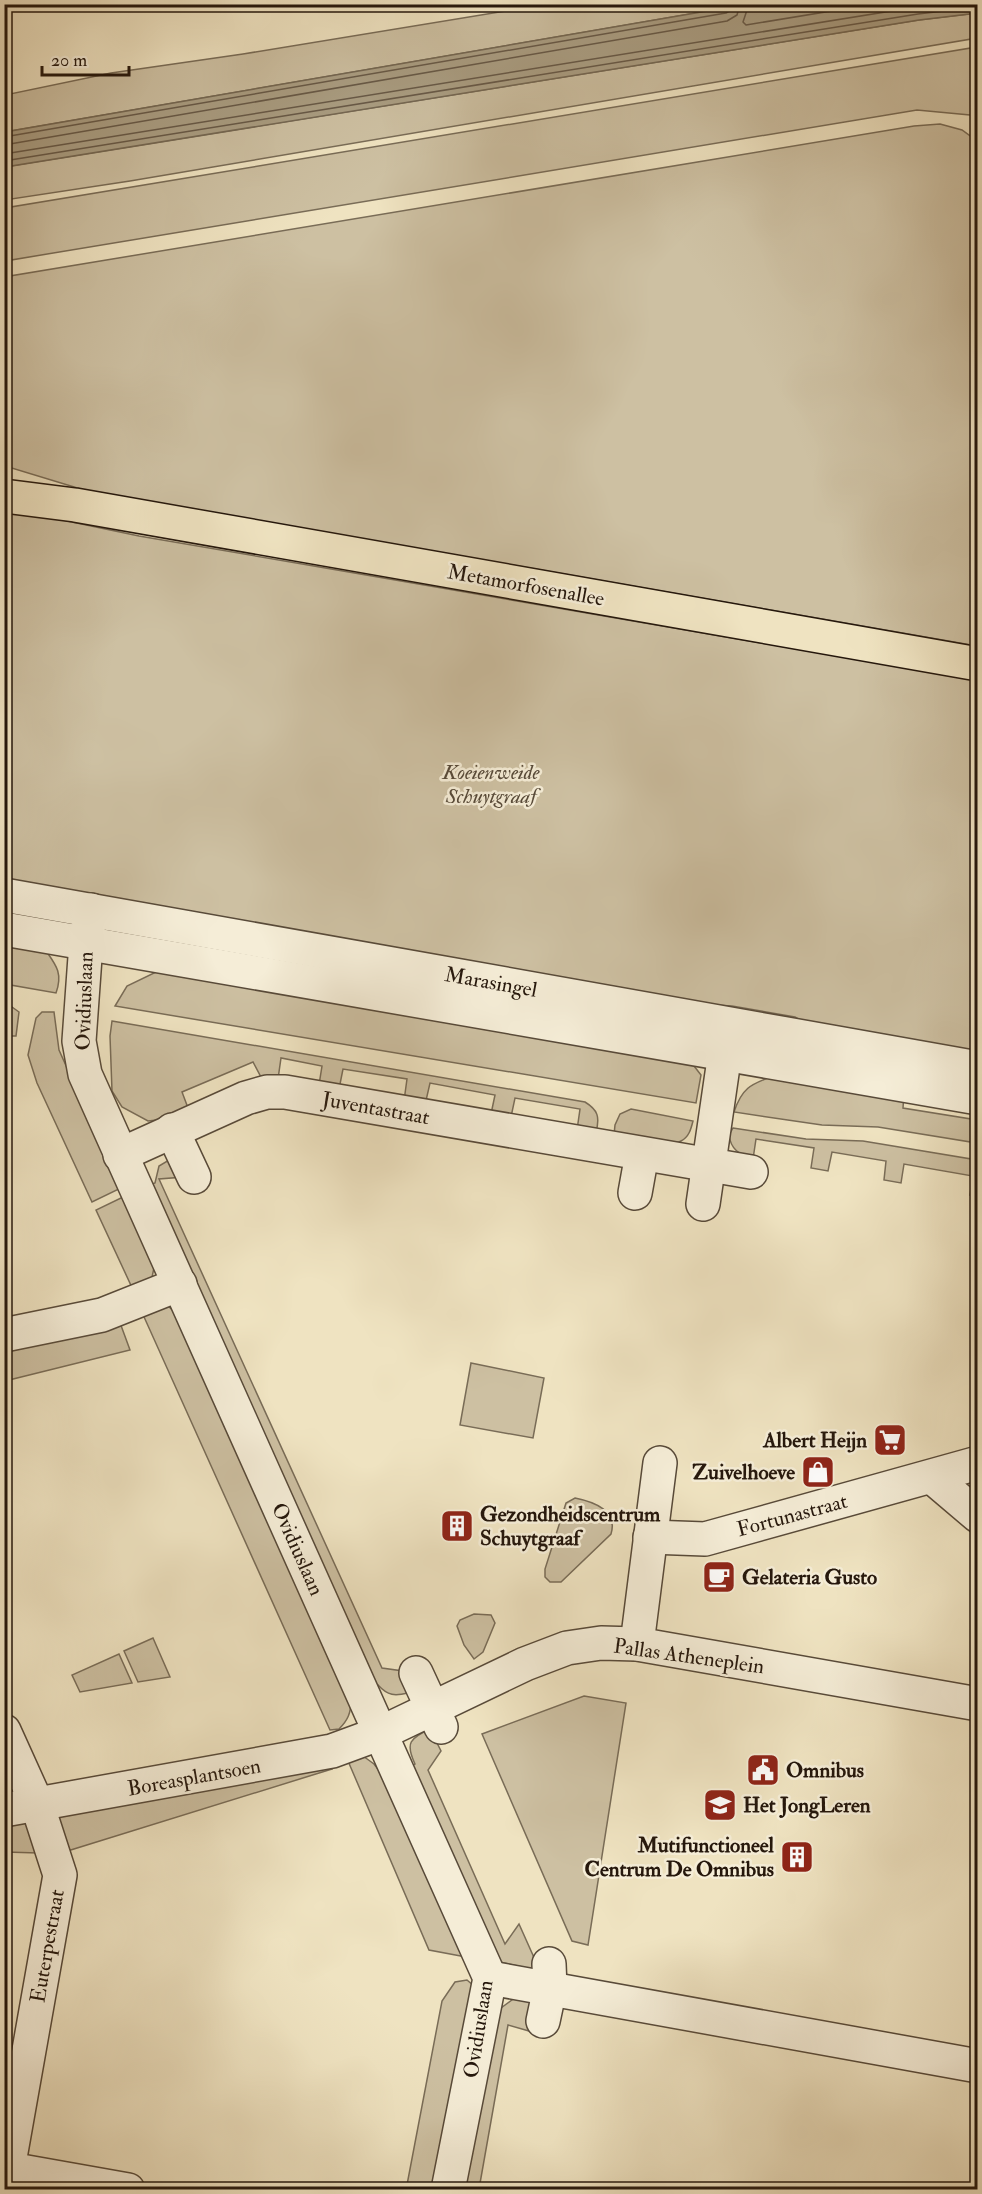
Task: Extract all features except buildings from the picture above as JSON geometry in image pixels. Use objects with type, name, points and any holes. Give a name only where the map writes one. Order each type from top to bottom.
[{"type":"main road","name":"Metamorfosenallee","points":[[4,475],[75,505]]},
{"type":"main road","name":"Metamorfosenallee","points":[[4,496],[75,505],[978,664]]},
{"type":"street","name":"Marasingel","points":[[4,895],[91,910],[727,1039],[978,1098]]},
{"type":"street","name":"Ovidiuslaan","points":[[91,910],[86,943],[79,1041],[85,1074],[490,1978],[448,2190]]},
{"type":"street","name":"Marasingel","points":[[4,929],[727,1039],[978,1068]]},
{"type":"street","points":[[703,1204],[727,1039]]},
{"type":"street","name":"Juventastraat","points":[[120,1155],[246,1098],[267,1092],[285,1092],[751,1172]]},
{"type":"street","points":[[172,1130],[194,1177]]},
{"type":"street","points":[[635,1193],[642,1154]]},
{"type":"street","points":[[4,1335],[102,1315],[180,1284]]},
{"type":"street","name":"Fortunastraat","points":[[650,1537],[705,1539],[932,1477],[978,1462]]},
{"type":"street","points":[[637,1644],[660,1463]]},
{"type":"street","points":[[932,1477],[978,1516]]},
{"type":"street","name":"Pallas Atheneplein","points":[[381,1733],[437,1718],[525,1664],[567,1648],[601,1643],[637,1644],[978,1704]]},
{"type":"street","points":[[416,1672],[437,1718]]},
{"type":"street","name":"Euterpestraat","points":[[4,1731],[38,1804],[60,1875],[6,2169]]},
{"type":"street","name":"Boreasplantsoen","points":[[4,1810],[299,1758],[332,1751],[381,1733]]},
{"type":"street","points":[[543,2021],[549,1976]]},
{"type":"street","points":[[490,1978],[549,1976],[978,2066]]},
{"type":"street","points":[[6,2169],[128,2190]]},
{"type":"green space","points":[[542,5],[742,5],[5,132],[5,95],[111,73],[243,54]]},
{"type":"green space","points":[[977,13],[977,38],[130,181],[5,200],[4,167],[919,20]]},
{"type":"green space","points":[[977,47],[977,121],[970,115],[917,110],[5,261],[5,208]]},
{"type":"green space","points":[[940,124],[962,130],[977,141],[977,646],[84,490],[5,466],[4,277],[914,126]]},
{"type":"green space","name":"Koeienweide Schuytgraaf","points":[[4,505],[24,512],[139,536],[977,680],[977,1058],[817,1030],[795,1017],[732,1006],[664,1002],[5,889]]},
{"type":"green space","points":[[4,938],[42,945],[54,962],[58,973],[56,993],[5,984]]},
{"type":"green space","points":[[156,972],[687,1057],[701,1075],[696,1103],[115,1006],[127,986]]},
{"type":"green space","points":[[5,1002],[19,1012],[16,1036],[5,1036]]},
{"type":"green space","points":[[42,1012],[54,1012],[59,1050],[121,1188],[92,1202],[37,1083],[28,1055],[36,1018]]},
{"type":"green space","points":[[112,1021],[585,1102],[593,1108],[598,1118],[596,1132],[577,1130],[580,1109],[515,1098],[511,1117],[491,1114],[495,1095],[430,1083],[425,1105],[404,1101],[407,1079],[343,1069],[339,1089],[319,1085],[322,1066],[281,1058],[278,1079],[261,1077],[253,1062],[182,1092],[188,1108],[166,1119],[148,1121],[122,1107],[112,1091],[110,1036]]},
{"type":"green space","points":[[778,1074],[904,1093],[903,1108],[977,1120],[977,1143],[878,1127],[822,1125],[734,1112],[745,1091],[762,1080]]},
{"type":"green space","points":[[631,1109],[693,1121],[686,1137],[675,1143],[648,1142],[614,1135],[620,1114]]},
{"type":"green space","points":[[733,1128],[806,1139],[863,1141],[977,1160],[977,1196],[970,1195],[973,1176],[904,1164],[901,1183],[884,1180],[886,1161],[832,1152],[828,1171],[811,1168],[814,1148],[756,1139],[753,1159],[734,1148],[729,1135]]},
{"type":"green space","points":[[174,1157],[184,1177],[159,1179],[382,1668],[403,1671],[408,1693],[392,1694],[378,1685],[373,1687],[147,1186],[155,1183],[159,1166]]},
{"type":"green space","points":[[123,1197],[155,1263],[151,1282],[135,1294],[96,1210]]},
{"type":"green space","points":[[168,1306],[178,1315],[351,1700],[348,1716],[339,1729],[330,1730],[140,1308]]},
{"type":"green space","points":[[119,1320],[130,1350],[5,1381],[4,1343]]},
{"type":"green space","points":[[471,1363],[544,1378],[533,1438],[460,1425]]},
{"type":"green space","points":[[575,1498],[597,1505],[608,1514],[611,1519],[611,1534],[561,1582],[550,1582],[545,1577],[545,1569],[566,1503]]},
{"type":"green space","points":[[474,1614],[491,1615],[495,1623],[483,1652],[474,1659],[464,1645],[457,1626],[460,1620]]},
{"type":"green space","points":[[153,1638],[170,1677],[138,1682],[124,1651]]},
{"type":"green space","points":[[119,1654],[132,1683],[80,1692],[72,1675]]},
{"type":"green space","points":[[584,1696],[626,1703],[588,1945],[572,1941],[482,1734]]},
{"type":"green space","points":[[430,1729],[441,1751],[428,1770],[505,1944],[519,1924],[540,1971],[500,1962],[409,1768],[415,1764],[410,1751],[411,1742],[418,1735]]},
{"type":"green space","points":[[363,1756],[374,1764],[387,1781],[466,1957],[429,1950],[348,1761]]},
{"type":"green space","points":[[328,1760],[332,1769],[61,1853],[50,1817]]},
{"type":"green space","points":[[31,1822],[38,1853],[5,1852],[5,1824]]},
{"type":"green space","points":[[467,1980],[474,1986],[435,2189],[406,2190],[442,2001],[455,1982]]},
{"type":"green space","points":[[516,1997],[536,1998],[529,2031],[508,2025],[479,2189],[463,2190],[494,2020],[501,2008]]},
{"type":"water","points":[[977,4],[978,13],[919,20],[5,167],[5,132],[742,5]]},
{"type":"place","name":"Albert Heijn","points":[[890,1440]]},
{"type":"place","name":"Zuivelhoeve","points":[[818,1472]]},
{"type":"place","name":"Gezondheidscentrum Schuytgraaf","points":[[457,1526]]},
{"type":"place","name":"Gelateria Gusto","points":[[719,1577]]},
{"type":"place","name":"Omnibus","points":[[763,1770]]},
{"type":"place","name":"Het JongLeren","points":[[720,1805]]},
{"type":"place","name":"Mutifunctioneel Centrum De Omnibus","points":[[797,1857]]}]
